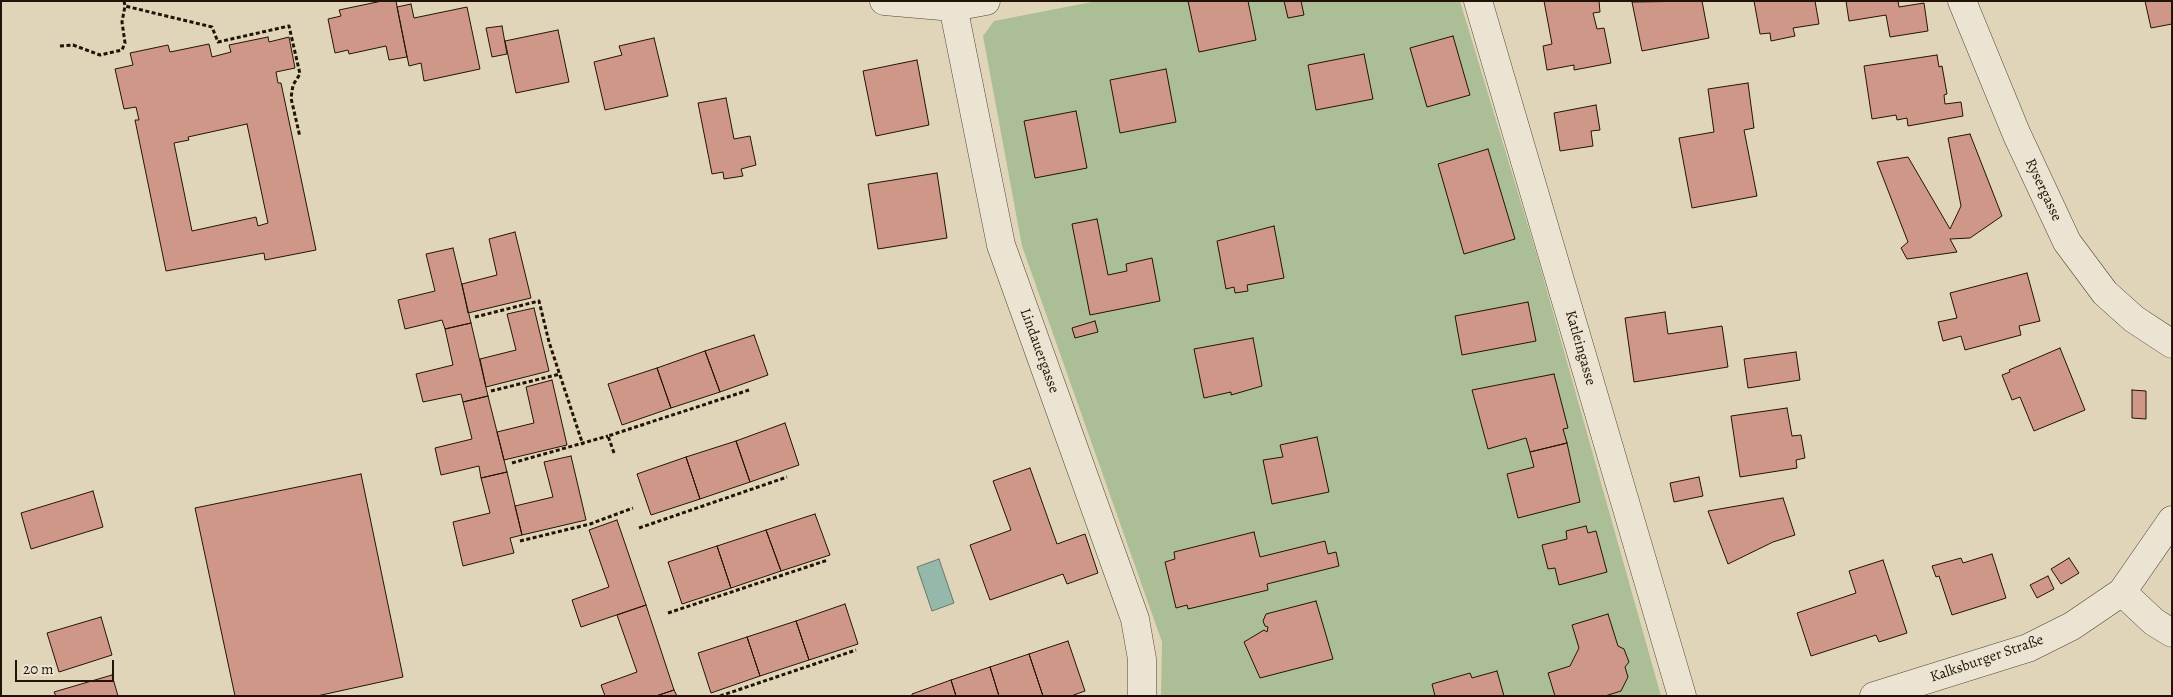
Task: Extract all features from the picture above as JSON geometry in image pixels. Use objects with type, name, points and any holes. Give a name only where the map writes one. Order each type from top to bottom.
[{"type":"street","points":[[884,1],[953,4],[986,1]]},
{"type":"street","name":"Katleingasse","points":[[1478,1],[1682,696]]},
{"type":"street","name":"Rysergasse","points":[[1962,1],[2017,135],[2067,242],[2106,293],[2134,319],[2172,344]]},
{"type":"street","name":"Lindauergasse","points":[[953,4],[1001,245],[1136,619],[1142,659],[1142,696]]},
{"type":"street","name":"Kalksburger Straße","points":[[1874,696],[2028,648],[2072,626],[2122,592],[2172,520]]},
{"type":"street","points":[[2122,592],[2154,622],[2172,633]]},
{"type":"path","points":[[60,46],[73,45],[100,55],[122,50],[125,43],[122,13],[125,6],[124,1]]},
{"type":"path","points":[[125,6],[212,27],[218,42],[289,26],[300,74],[293,85],[292,98],[300,137]]},
{"type":"path","points":[[474,317],[539,302],[583,445]]},
{"type":"path","points":[[491,391],[560,374]]},
{"type":"path","points":[[512,463],[583,445],[750,390]]},
{"type":"path","points":[[608,436],[614,453]]},
{"type":"path","points":[[639,528],[787,477]]},
{"type":"path","points":[[520,541],[590,524],[632,508]]},
{"type":"path","points":[[668,613],[828,560]]},
{"type":"path","points":[[720,696],[856,650]]},
{"type":"shaded area","points":[[1097,1],[1460,1],[1538,259],[1661,696],[1161,696],[1162,642],[1022,246],[983,36],[994,21]]},
{"type":"shaded area","points":[[939,559],[954,603],[932,611],[917,567]]},
{"type":"building","points":[[382,1],[396,1],[407,57],[389,60],[386,46],[349,54],[348,50],[335,53],[328,19],[341,16],[339,10]]},
{"type":"building","points":[[1188,1],[1248,1],[1256,40],[1199,52]]},
{"type":"building","points":[[1284,1],[1301,1],[1304,15],[1288,18]]},
{"type":"building","points":[[1544,1],[1599,1],[1600,12],[1593,13],[1597,29],[1604,28],[1611,63],[1574,70],[1574,65],[1547,70],[1543,46],[1552,44]]},
{"type":"building","points":[[1702,1],[1709,38],[1642,51],[1632,2]]},
{"type":"building","points":[[1754,1],[1815,1],[1819,24],[1793,28],[1795,36],[1771,41],[1770,33],[1760,34]]},
{"type":"building","points":[[1846,1],[1898,1],[1899,7],[1924,3],[1928,31],[1890,37],[1886,15],[1849,21]]},
{"type":"building","points":[[2145,1],[2172,1],[2172,24],[2151,28]]},
{"type":"building","points":[[411,4],[414,18],[467,7],[480,69],[424,81],[421,63],[409,66],[397,7]]},
{"type":"building","points":[[502,26],[507,54],[492,57],[486,28]]},
{"type":"building","points":[[558,30],[569,82],[516,93],[505,41]]},
{"type":"building","points":[[1453,36],[1470,95],[1427,107],[1410,48]]},
{"type":"building","points":[[268,37],[269,42],[289,37],[295,68],[276,72],[278,83],[281,83],[316,250],[265,260],[264,253],[166,271],[135,120],[139,120],[136,107],[124,109],[115,69],[133,65],[130,53],[168,45],[170,52],[209,44],[212,57],[231,52],[229,45]],"holes":[[[247,124],[268,223],[258,226],[256,217],[192,231],[174,143],[189,140],[188,137]]]},
{"type":"building","points":[[654,38],[668,96],[605,110],[594,62],[622,55],[619,46]]},
{"type":"building","points":[[1364,54],[1373,99],[1316,110],[1308,65]]},
{"type":"building","points":[[1937,55],[1939,67],[1942,66],[1947,94],[1944,95],[1945,104],[1961,102],[1963,116],[1908,126],[1907,118],[1897,120],[1896,115],[1872,119],[1864,66]]},
{"type":"building","points":[[917,60],[929,125],[876,136],[863,71]]},
{"type":"building","points":[[1166,69],[1176,122],[1120,133],[1110,80]]},
{"type":"building","points":[[1748,83],[1754,128],[1744,130],[1757,196],[1692,208],[1679,138],[1714,132],[1708,89]]},
{"type":"building","points":[[726,98],[734,139],[750,136],[756,165],[741,169],[743,176],[724,179],[723,172],[712,174],[698,103]]},
{"type":"building","points":[[1596,105],[1600,130],[1591,131],[1593,146],[1560,151],[1554,113]]},
{"type":"building","points":[[1076,111],[1087,168],[1035,178],[1024,121]]},
{"type":"building","points":[[1970,134],[2002,216],[1970,238],[1950,239],[1957,252],[1907,259],[1901,248],[1908,242],[1877,162],[1908,157],[1950,229],[1961,206],[1948,138]]},
{"type":"building","points":[[1488,149],[1515,239],[1464,254],[1438,164]]},
{"type":"building","points":[[937,173],[947,238],[878,249],[868,184]]},
{"type":"building","points":[[1097,219],[1108,275],[1127,271],[1126,264],[1152,258],[1160,301],[1090,315],[1072,224]]},
{"type":"building","points":[[1274,226],[1284,278],[1247,285],[1248,291],[1235,293],[1234,287],[1226,289],[1217,241]]},
{"type":"building","points":[[515,232],[531,298],[468,313],[462,284],[497,275],[489,239]]},
{"type":"building","points":[[453,248],[471,323],[445,329],[442,320],[405,329],[398,300],[435,291],[426,254]]},
{"type":"building","points":[[2027,273],[2040,321],[2019,326],[2021,335],[1965,350],[1961,336],[1943,341],[1938,322],[1957,318],[1950,293]]},
{"type":"building","points":[[1528,302],[1536,341],[1462,355],[1455,316]]},
{"type":"building","points":[[534,308],[549,371],[486,387],[480,359],[516,350],[507,314]]},
{"type":"building","points":[[1665,312],[1668,334],[1722,326],[1728,367],[1634,382],[1625,318]]},
{"type":"building","points":[[1095,321],[1098,332],[1075,338],[1072,328]]},
{"type":"building","points":[[471,323],[488,396],[463,402],[461,394],[423,402],[416,374],[453,365],[445,329]]},
{"type":"building","points":[[754,335],[768,375],[720,392],[705,351]]},
{"type":"building","points":[[1253,338],[1262,386],[1231,395],[1231,392],[1204,398],[1194,349]]},
{"type":"building","points":[[2060,348],[2085,410],[2034,431],[2020,397],[2012,400],[2002,375],[2010,372],[2009,370]]},
{"type":"building","points":[[705,351],[720,392],[671,408],[657,368]]},
{"type":"building","points":[[1796,352],[1800,380],[1748,388],[1744,359]]},
{"type":"building","points":[[657,368],[671,408],[622,425],[608,384]]},
{"type":"building","points":[[1554,374],[1568,428],[1563,429],[1567,443],[1530,452],[1526,438],[1488,449],[1472,390]]},
{"type":"building","points":[[552,380],[567,445],[504,460],[497,432],[534,423],[526,387]]},
{"type":"building","points":[[2132,390],[2146,391],[2146,419],[2132,418]]},
{"type":"building","points":[[488,396],[507,472],[481,478],[479,466],[441,475],[435,448],[472,439],[463,402]]},
{"type":"building","points":[[1787,408],[1792,436],[1801,435],[1805,458],[1796,460],[1797,468],[1740,477],[1731,416]]},
{"type":"building","points":[[785,423],[799,465],[750,482],[736,441]]},
{"type":"building","points":[[1317,437],[1329,492],[1272,504],[1263,460],[1283,457],[1280,445]]},
{"type":"building","points":[[736,441],[750,482],[700,499],[686,457]]},
{"type":"building","points":[[1567,443],[1580,502],[1518,518],[1507,474],[1534,467],[1530,452]]},
{"type":"building","points":[[571,456],[586,520],[522,535],[515,506],[553,497],[544,462]]},
{"type":"building","points":[[686,457],[700,499],[651,515],[637,474]]},
{"type":"building","points":[[1030,468],[1057,544],[1085,534],[1098,573],[1067,584],[1063,574],[990,600],[970,545],[1011,530],[993,481]]},
{"type":"building","points":[[507,472],[522,535],[510,538],[514,553],[463,566],[453,522],[490,513],[481,478]]},
{"type":"building","points":[[361,474],[403,677],[317,696],[235,696],[195,508]]},
{"type":"building","points":[[1699,477],[1703,496],[1674,502],[1670,483]]},
{"type":"building","points":[[93,491],[103,527],[31,549],[21,513]]},
{"type":"building","points":[[1783,498],[1795,535],[1773,542],[1728,564],[1708,511]]},
{"type":"building","points":[[815,514],[830,555],[781,571],[766,530]]},
{"type":"building","points":[[617,520],[646,605],[581,627],[572,600],[609,587],[589,530]]},
{"type":"building","points":[[1586,526],[1588,533],[1596,531],[1607,572],[1559,585],[1555,568],[1548,569],[1542,545],[1567,539],[1566,531]]},
{"type":"building","points":[[766,530],[781,571],[731,588],[717,546]]},
{"type":"building","points":[[1254,532],[1260,557],[1325,541],[1328,554],[1336,552],[1339,566],[1267,584],[1268,590],[1188,609],[1187,605],[1176,608],[1165,562],[1175,559],[1174,552]]},
{"type":"building","points":[[717,546],[731,588],[682,604],[668,562]]},
{"type":"building","points":[[1992,554],[2006,598],[1952,615],[1939,576],[1936,577],[1932,566],[1961,558],[1963,563]]},
{"type":"building","points":[[2069,558],[2079,573],[2061,584],[2051,569]]},
{"type":"building","points":[[1883,560],[1907,633],[1879,642],[1876,635],[1811,656],[1797,613],[1856,593],[1849,571]]},
{"type":"building","points":[[2048,576],[2054,589],[2037,598],[2030,585]]},
{"type":"building","points":[[1316,601],[1333,659],[1260,678],[1244,642],[1264,630],[1267,632],[1268,627],[1265,626],[1263,621],[1266,614]]},
{"type":"building","points":[[845,604],[858,644],[809,660],[796,621]]},
{"type":"building","points":[[646,605],[674,690],[656,696],[605,696],[601,685],[637,672],[617,615]]},
{"type":"building","points":[[1608,614],[1618,646],[1624,649],[1629,662],[1625,667],[1628,677],[1621,691],[1605,696],[1555,696],[1548,673],[1570,666],[1579,648],[1572,625]]},
{"type":"building","points":[[101,617],[112,655],[59,672],[47,633]]},
{"type":"building","points":[[796,621],[809,660],[760,676],[747,637]]},
{"type":"building","points":[[747,637],[760,676],[711,693],[698,653]]},
{"type":"building","points":[[1068,641],[1085,691],[1071,696],[1043,696],[1029,654]]},
{"type":"building","points":[[1029,654],[1043,696],[999,696],[990,667]]},
{"type":"building","points":[[990,667],[999,696],[956,696],[951,680]]},
{"type":"building","points":[[1497,671],[1504,696],[1435,696],[1432,684],[1470,673],[1472,678]]},
{"type":"building","points":[[112,675],[118,696],[56,696],[54,692]]},
{"type":"building","points":[[951,680],[956,696],[912,696],[912,694]]},
{"type":"building","points":[[674,690],[677,696],[656,696]]}]
